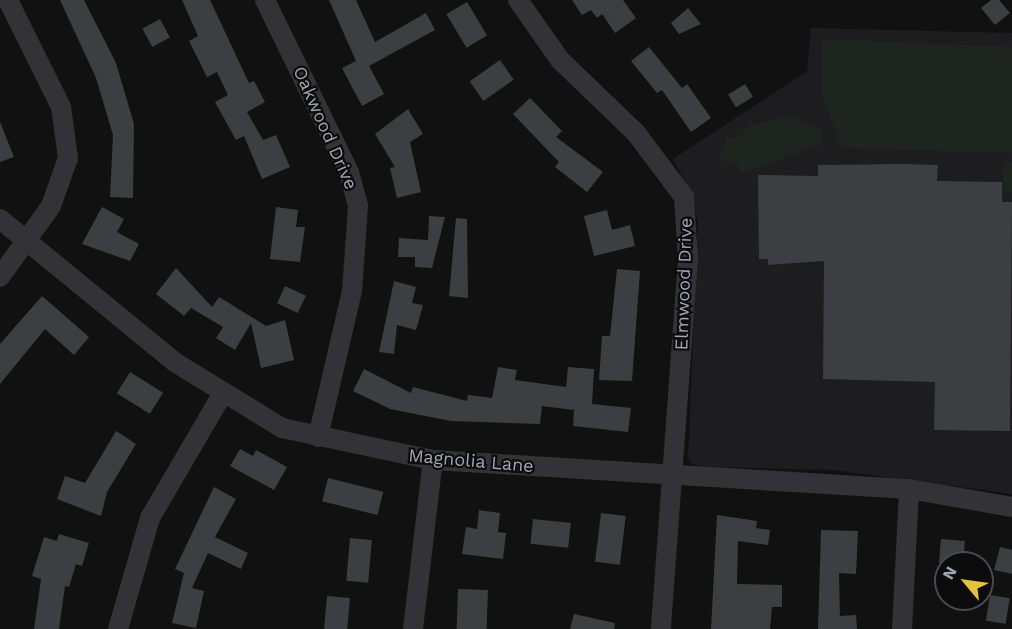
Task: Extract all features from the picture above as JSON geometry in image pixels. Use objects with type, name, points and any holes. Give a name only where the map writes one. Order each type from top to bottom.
[{"type":"street","points":[[0,277],[28,239],[61,186],[68,137],[62,107],[8,0]]},
{"type":"street","name":"Oakwood Drive","points":[[265,0],[349,172],[358,206],[352,291],[318,437]]},
{"type":"street","name":"Elmwood Drive","points":[[518,0],[560,60],[636,133],[684,197],[688,259],[675,477],[661,629]]},
{"type":"street","name":"Magnolia Lane","points":[[0,219],[28,239],[176,363],[282,428],[433,460],[675,477],[909,489],[1012,507]]},
{"type":"street","points":[[118,629],[150,518],[223,393]]},
{"type":"street","points":[[412,629],[433,460]]},
{"type":"street","points":[[902,629],[909,489]]},
{"type":"shaded area","points":[[811,28],[1012,33],[1012,494],[833,470],[708,467],[692,464],[688,457],[698,223],[690,191],[673,159],[807,71]]},
{"type":"shaded area","points":[[823,39],[1012,47],[1012,153],[842,148],[823,99]]},
{"type":"shaded area","points":[[792,116],[822,130],[823,144],[741,173],[737,164],[719,160],[727,137],[739,138],[750,125]]},
{"type":"shaded area","points":[[1004,162],[1012,162],[1012,192],[1002,191]]},
{"type":"building","points":[[60,0],[84,0],[116,63],[134,124],[133,198],[110,197],[113,135],[96,78]]},
{"type":"building","points":[[182,0],[210,0],[249,83],[254,81],[265,102],[247,112],[263,140],[276,135],[290,167],[262,179],[244,136],[236,140],[215,102],[228,95],[217,72],[207,77],[189,41],[198,36]]},
{"type":"building","points":[[329,0],[356,0],[375,42],[426,13],[435,30],[369,66],[384,94],[362,106],[342,68],[356,61]]},
{"type":"building","points":[[572,0],[623,0],[636,18],[615,33],[602,14],[597,18],[591,10],[582,15]]},
{"type":"building","points":[[991,0],[999,0],[1010,13],[995,25],[981,8]]},
{"type":"building","points":[[467,2],[487,35],[467,48],[446,14]]},
{"type":"building","points":[[688,8],[701,24],[679,34],[671,23]]},
{"type":"building","points":[[160,19],[170,38],[152,47],[142,28]]},
{"type":"building","points":[[649,47],[682,88],[687,84],[711,118],[691,132],[662,90],[657,93],[631,61]]},
{"type":"building","points":[[500,60],[514,80],[483,101],[470,81]]},
{"type":"building","points":[[745,84],[753,97],[736,107],[728,95]]},
{"type":"building","points":[[530,98],[562,131],[556,137],[603,172],[587,192],[555,167],[559,162],[513,114]]},
{"type":"building","points":[[408,109],[423,134],[410,142],[421,192],[397,198],[390,168],[395,167],[375,134]]},
{"type":"building","points":[[0,122],[14,157],[0,162]]},
{"type":"building","points":[[818,165],[938,165],[937,181],[1002,182],[1002,202],[1012,202],[1010,431],[934,430],[935,382],[823,379],[824,261],[768,265],[768,259],[759,259],[758,175],[818,176]]},
{"type":"building","points":[[102,207],[124,219],[117,232],[139,244],[130,261],[82,244]]},
{"type":"building","points":[[276,207],[298,210],[296,227],[305,227],[300,262],[270,259]]},
{"type":"building","points":[[607,210],[612,230],[630,225],[635,246],[594,256],[584,216]]},
{"type":"building","points":[[429,216],[445,217],[432,268],[415,267],[415,257],[398,257],[399,238],[428,240]]},
{"type":"building","points":[[456,218],[467,219],[468,298],[449,296]]},
{"type":"building","points":[[176,268],[212,307],[219,297],[266,326],[285,320],[294,360],[261,368],[251,323],[235,350],[216,338],[223,327],[191,308],[184,316],[156,294]]},
{"type":"building","points":[[617,269],[640,271],[632,381],[599,380],[602,336],[610,336]]},
{"type":"building","points":[[394,281],[416,287],[412,303],[423,305],[416,330],[397,325],[394,354],[379,352]]},
{"type":"building","points":[[285,286],[306,296],[298,313],[277,303]]},
{"type":"building","points":[[42,296],[89,337],[74,355],[45,329],[0,384],[0,344]]},
{"type":"building","points":[[498,367],[517,370],[515,380],[566,387],[568,367],[594,369],[592,404],[631,408],[628,432],[573,426],[574,410],[542,406],[540,424],[451,421],[390,409],[353,391],[364,369],[411,393],[413,387],[467,401],[468,395],[492,398]]},
{"type":"building","points":[[130,372],[163,393],[150,414],[117,393]]},
{"type":"building","points":[[116,431],[136,444],[107,492],[101,516],[57,499],[65,476],[85,483]]},
{"type":"building","points":[[240,449],[253,456],[256,450],[287,467],[274,490],[230,466]]},
{"type":"building","points":[[328,478],[383,492],[378,515],[322,501]]},
{"type":"building","points":[[214,487],[236,499],[215,537],[248,553],[241,569],[208,553],[192,588],[204,591],[196,628],[172,623],[184,573],[175,569]]},
{"type":"building","points":[[479,510],[500,513],[498,532],[506,533],[503,559],[462,554],[466,527],[477,529]]},
{"type":"building","points":[[601,513],[626,516],[620,565],[595,562]]},
{"type":"building","points":[[717,515],[757,521],[756,528],[770,530],[768,545],[738,541],[737,584],[782,585],[782,607],[772,607],[770,629],[711,629]]},
{"type":"building","points":[[533,519],[571,523],[568,548],[530,544]]},
{"type":"building","points":[[821,530],[858,531],[856,574],[839,573],[840,616],[856,615],[857,629],[818,629]]},
{"type":"building","points":[[59,534],[89,543],[82,566],[76,564],[69,587],[65,586],[59,629],[34,629],[41,579],[32,576],[44,537],[57,541]]},
{"type":"building","points":[[350,538],[372,540],[368,583],[346,581]]},
{"type":"building","points":[[941,539],[965,541],[964,551],[940,551]]},
{"type":"building","points":[[1000,547],[1012,550],[1012,574],[994,570]]},
{"type":"building","points":[[458,589],[488,590],[487,629],[457,629]]},
{"type":"building","points":[[327,596],[350,598],[347,629],[324,629]]},
{"type":"building","points":[[994,596],[1010,598],[1006,624],[986,621],[987,611],[994,611]]},
{"type":"building","points":[[574,614],[615,623],[614,629],[570,629]]}]
